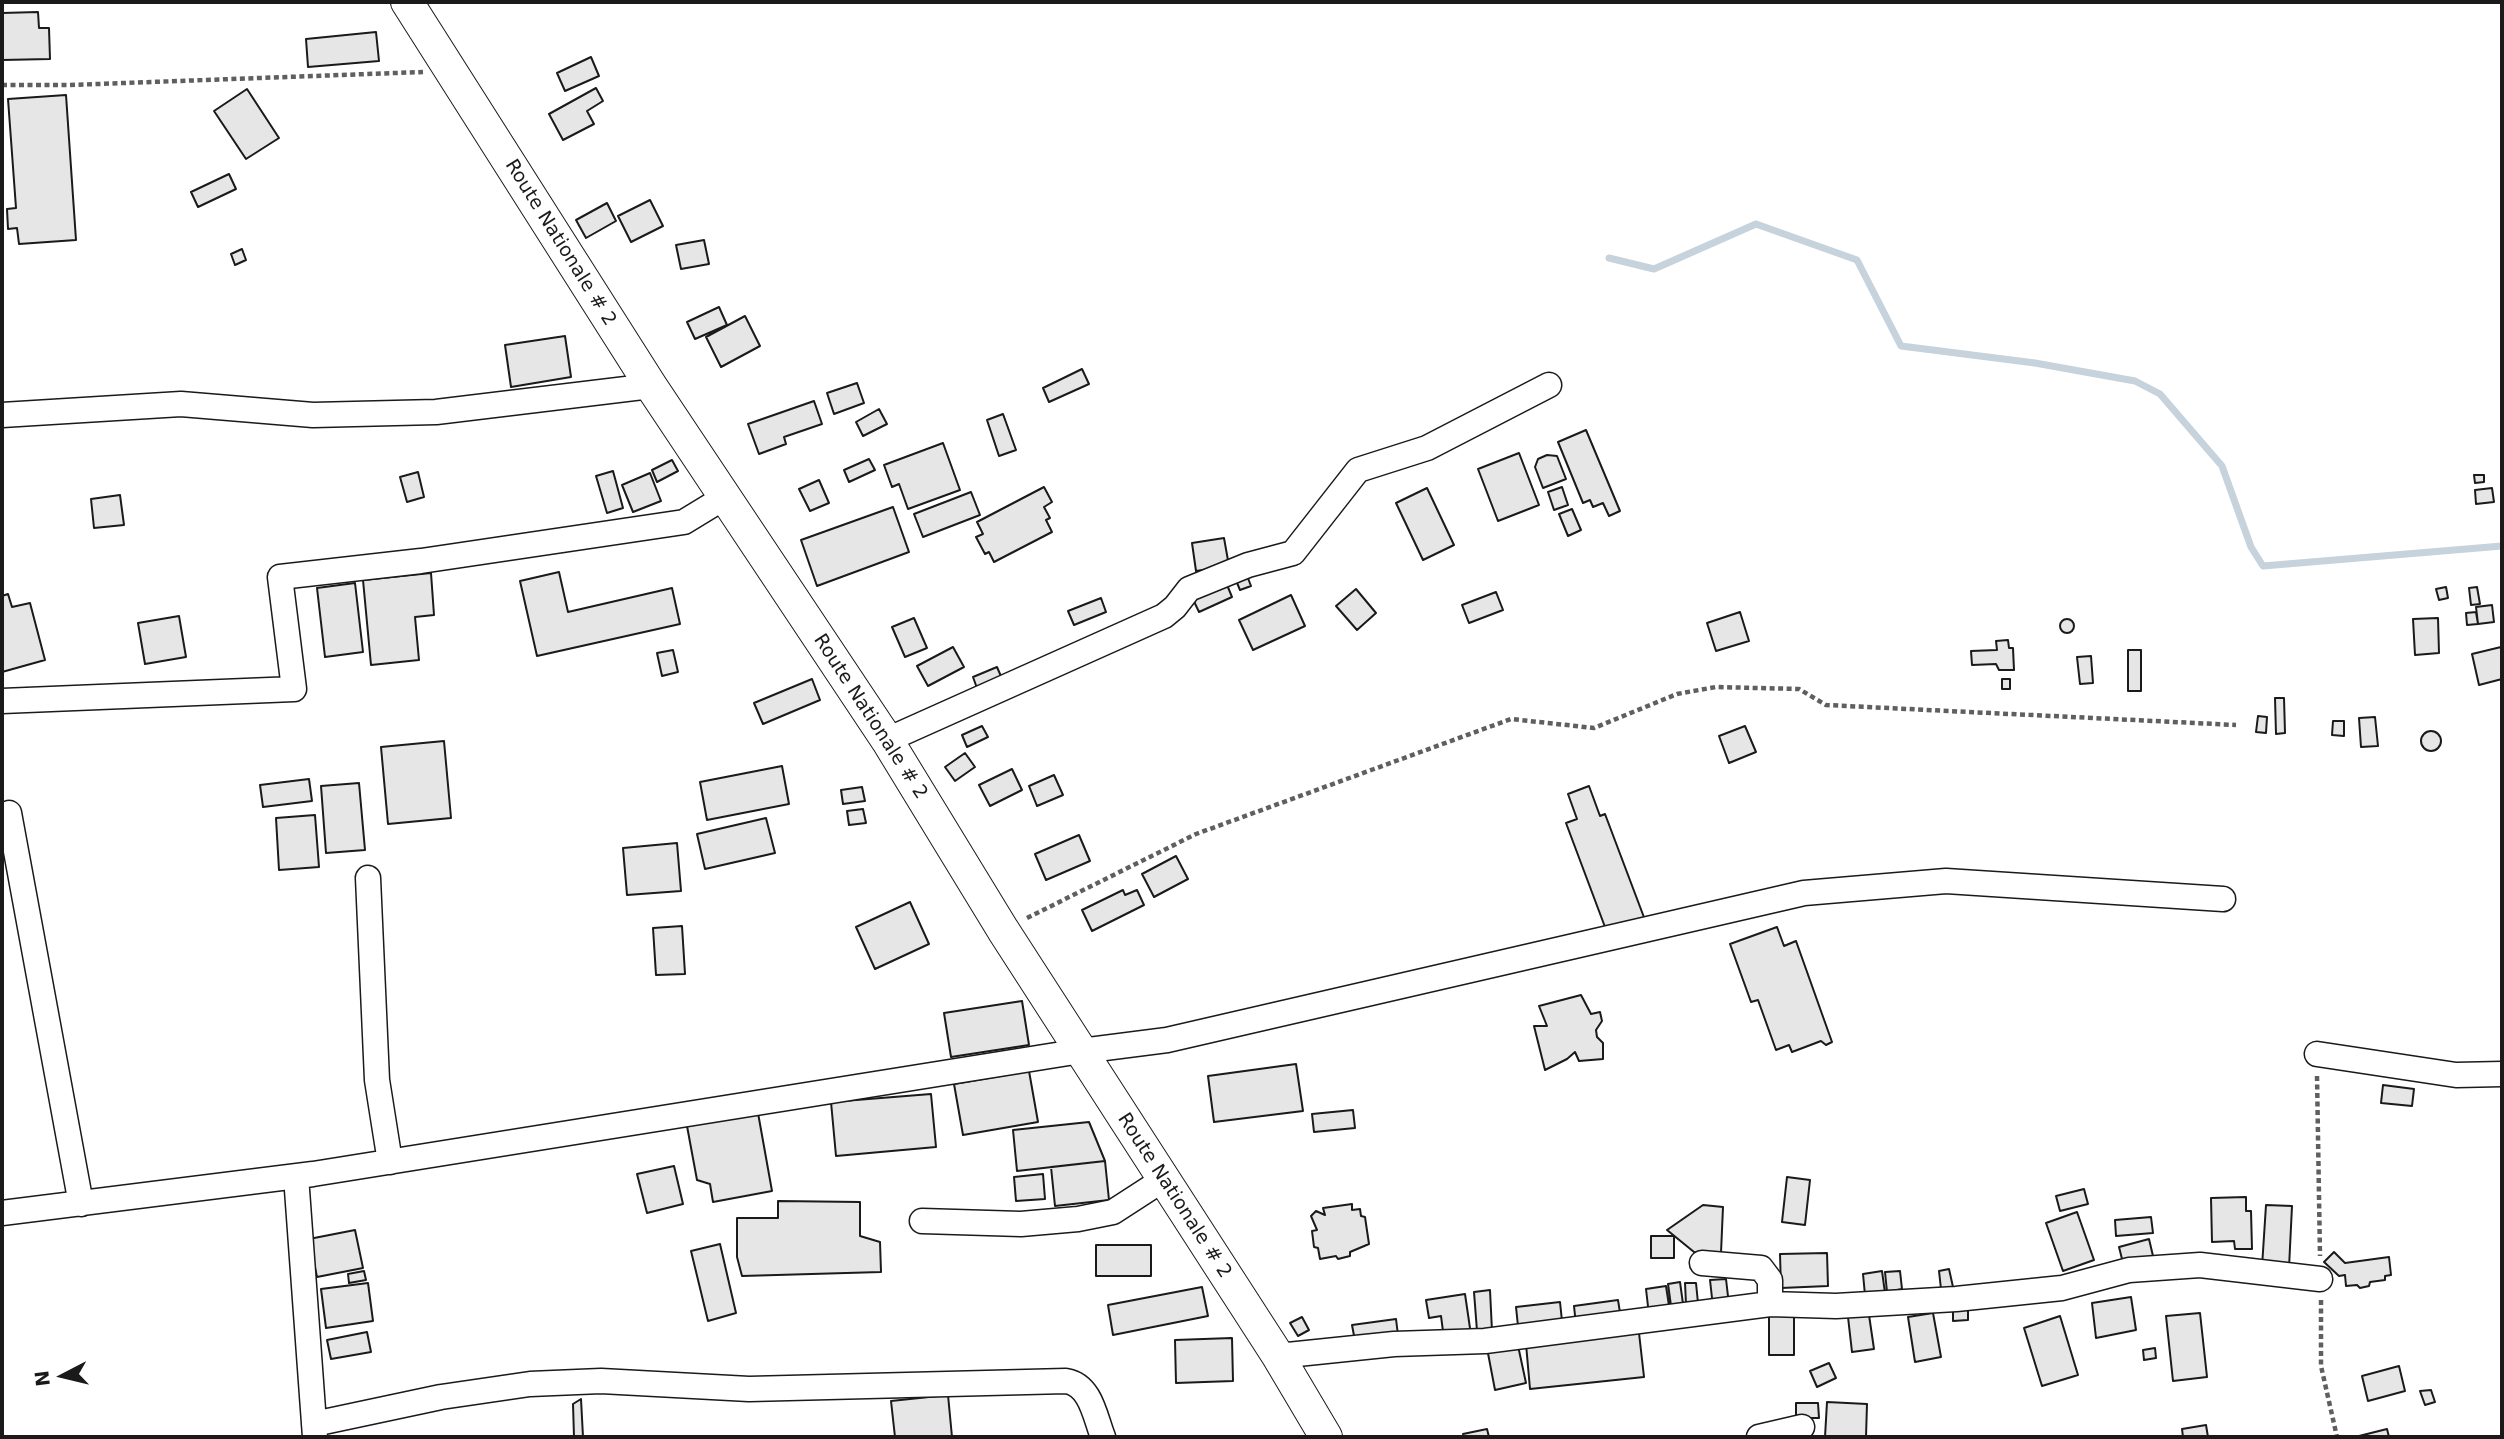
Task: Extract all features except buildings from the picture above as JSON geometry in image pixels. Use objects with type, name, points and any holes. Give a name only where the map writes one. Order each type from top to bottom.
[{"type":"main road","name":"Route Nationale # 2","points":[[407,2],[651,386],[887,740],[1003,930],[1278,1356],[1326,1437]]},
{"type":"street","points":[[2,415],[181,404],[313,415],[436,412],[651,386]]},
{"type":"street","points":[[887,740],[1164,616],[1189,589],[1248,565],[1293,553],[1358,470],[1427,448],[1549,386]]},
{"type":"street","points":[[2,701],[294,689],[280,577],[421,561],[684,522],[725,497]]},
{"type":"street","points":[[9,813],[81,1204]]},
{"type":"street","points":[[368,878],[377,1080],[390,1162]]},
{"type":"street","points":[[2,1213],[296,1176],[1081,1051],[1167,1040],[1804,893],[1946,881],[2222,899]]},
{"type":"street","points":[[2317,1054],[2456,1075],[2502,1074]]},
{"type":"street","points":[[296,1176],[314,1431],[441,1397],[530,1384],[601,1381],[749,1390],[1066,1381],[1073,1382],[1088,1396],[1103,1437]]},
{"type":"street","points":[[922,1221],[1021,1224],[1078,1219],[1113,1212],[1164,1179]]},
{"type":"street","points":[[1702,1263],[1761,1268],[1770,1280],[1770,1304]]},
{"type":"street","points":[[1278,1356],[1394,1344],[1485,1341],[1770,1304],[1836,1307],[1956,1299],[2063,1288],[2129,1270],[2200,1265],[2320,1279]]},
{"type":"street","points":[[1759,1437],[1802,1427]]},
{"type":"path","points":[[2,85],[70,85],[451,71]]},
{"type":"path","points":[[1003,930],[1196,834],[1511,719],[1594,728],[1677,694],[1716,687],[1767,687],[1799,689],[1826,705],[2236,725]]},
{"type":"path","points":[[2317,1054],[2321,1366],[2337,1437]]},
{"type":"waterway","points":[[1609,258],[1654,269],[1756,224],[1857,260],[1901,346],[2035,363],[2135,381],[2160,394],[2222,466],[2251,547],[2263,566],[2502,546]]}]
